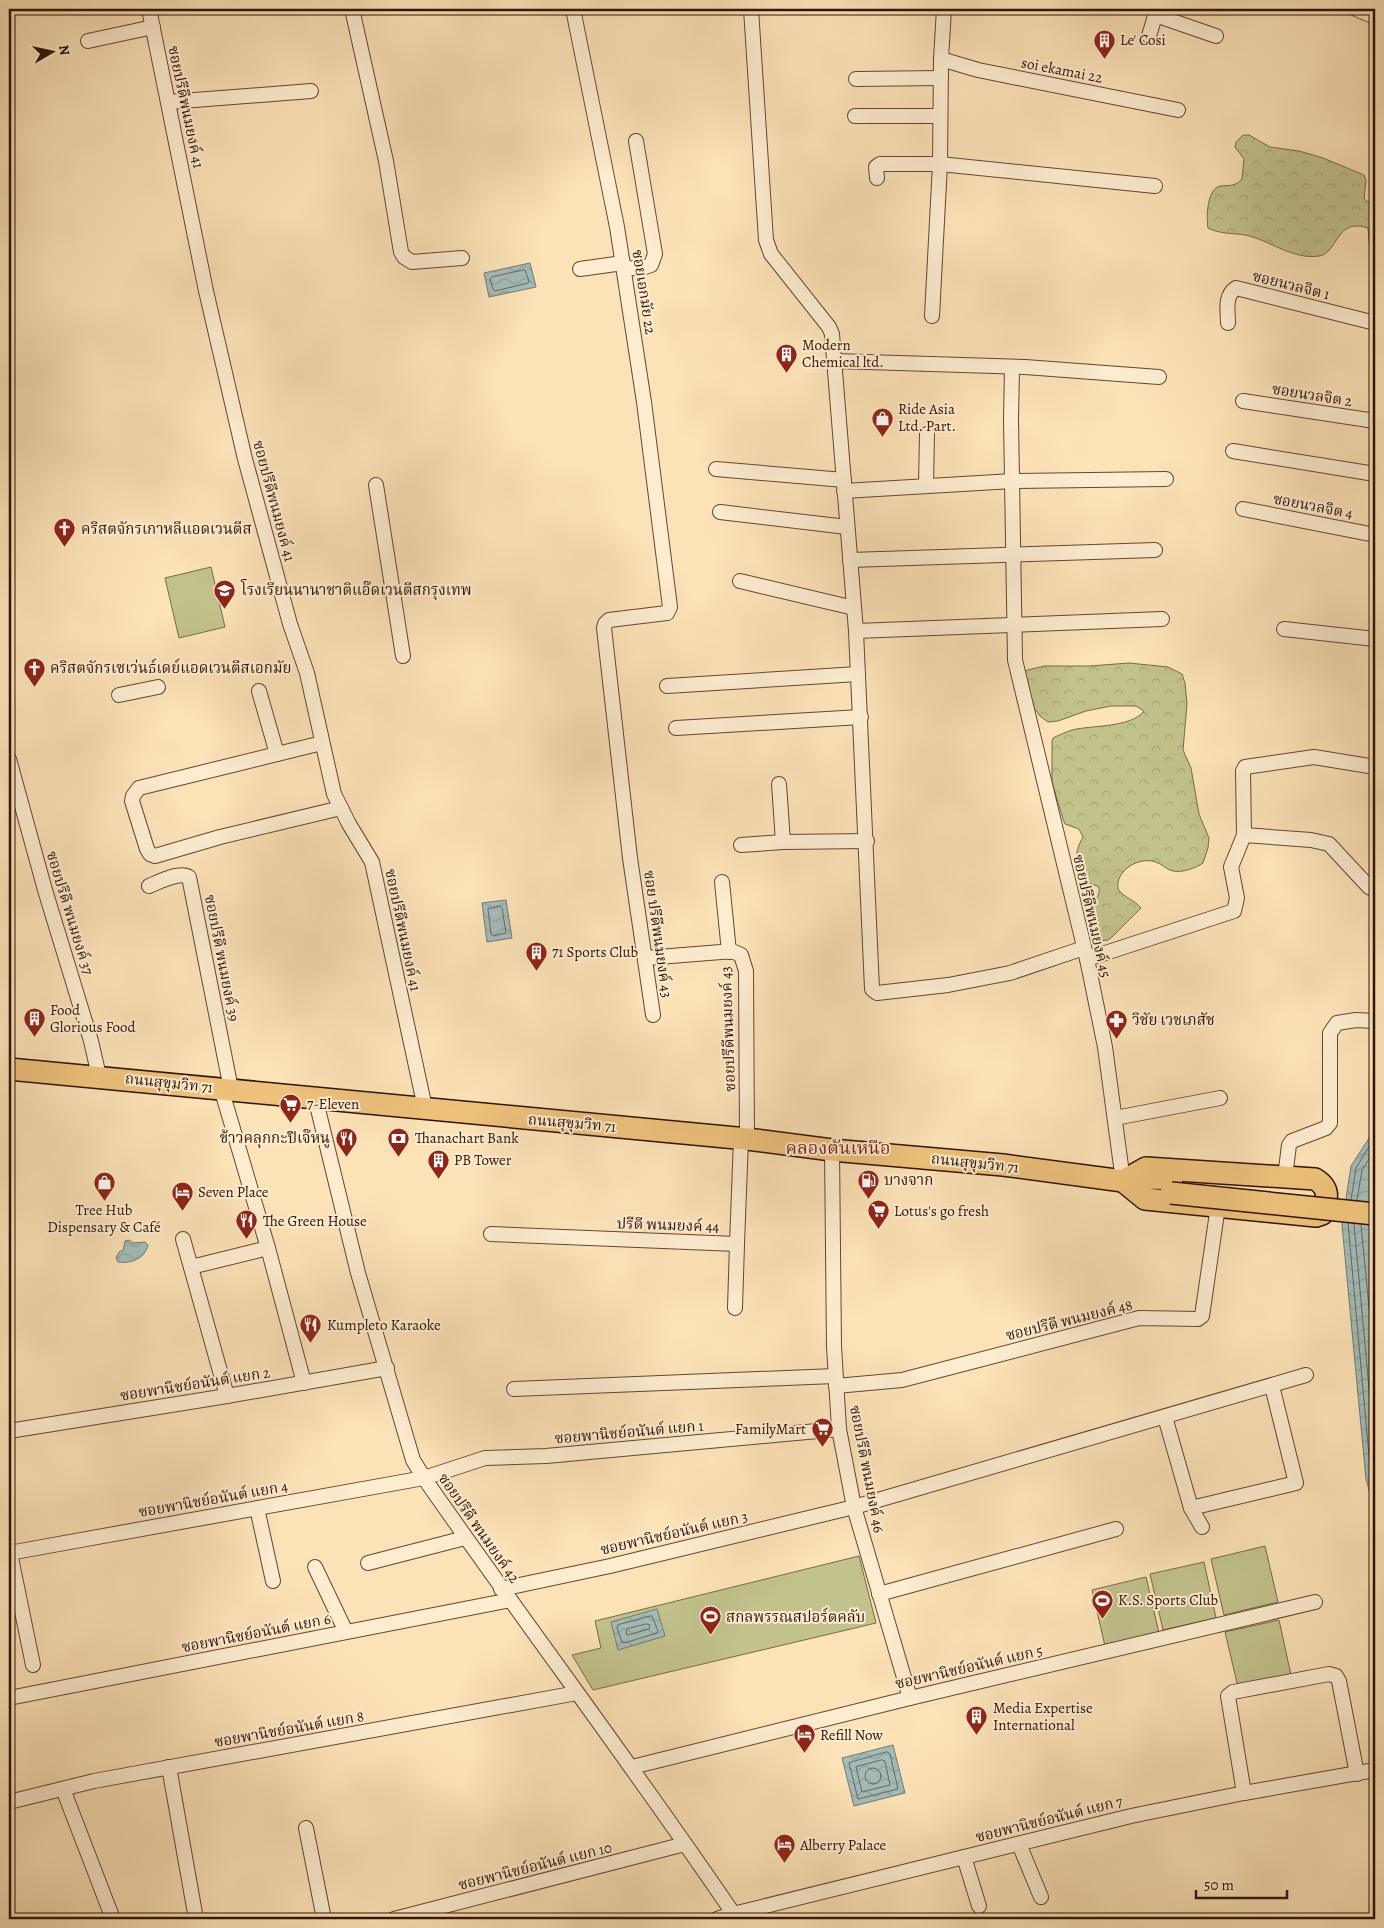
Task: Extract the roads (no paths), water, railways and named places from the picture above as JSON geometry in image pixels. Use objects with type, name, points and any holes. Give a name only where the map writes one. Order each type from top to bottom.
[{"type":"main road","name":"ถนนสุขุมวิท 71","points":[[9,1069],[100,1076],[744,1139],[832,1150],[1003,1166],[1129,1182],[1151,1178],[1172,1186],[1375,1214]]},
{"type":"main road","points":[[1146,1168],[1315,1179],[1323,1184],[1327,1193],[1326,1204],[1322,1214],[1316,1216],[1145,1198],[1129,1182],[1146,1168]]},
{"type":"main road","name":"ถนนสุขุมวิท 71","points":[[1172,1186],[1375,1199]]},
{"type":"street","name":"ซอยปรีดีพนมยงค์ 41","points":[[149,9],[231,405],[290,624],[307,673],[334,794],[372,862],[425,1108]]},
{"type":"street","points":[[352,9],[384,153],[401,252],[404,257],[412,262],[462,258]]},
{"type":"street","name":"ซอยเอกมัย 22","points":[[573,9],[617,227],[644,402],[670,607],[667,613],[609,620],[604,628],[630,858]]},
{"type":"street","points":[[751,9],[766,240],[770,254],[829,327],[832,334],[856,631],[872,989],[876,993],[948,985],[1010,973],[1234,911],[1237,898],[1231,867],[1244,835],[1243,770],[1246,767],[1314,757],[1375,767]]},
{"type":"street","points":[[932,316],[940,164],[941,59],[944,9]]},
{"type":"street","points":[[1356,9],[1375,17]]},
{"type":"street","points":[[1149,36],[1156,12],[1216,36]]},
{"type":"street","points":[[88,41],[153,27]]},
{"type":"street","name":"soi ekamai 22","points":[[941,59],[978,70],[1178,110]]},
{"type":"street","points":[[856,79],[941,78]]},
{"type":"street","points":[[169,102],[311,91]]},
{"type":"street","points":[[855,116],[940,116]]},
{"type":"street","points":[[580,269],[623,266],[645,268],[651,265],[655,254],[636,141]]},
{"type":"street","points":[[877,178],[876,167],[880,164],[940,164],[1155,186]]},
{"type":"street","name":"ซอยนวลจิต 1","points":[[1228,323],[1227,299],[1236,288],[1375,323]]},
{"type":"street","points":[[834,361],[1012,367],[1159,377]]},
{"type":"street","name":"ซอยปรีดีพนมยงค์ 45","points":[[1012,367],[1011,420],[1016,660],[1086,953],[1129,1182]]},
{"type":"street","name":"ซอยนวลจิต 2","points":[[1243,401],[1375,421]]},
{"type":"street","points":[[926,486],[927,434]]},
{"type":"street","points":[[1233,451],[1375,474]]},
{"type":"street","points":[[716,469],[844,485],[926,486],[1012,481],[1166,479]]},
{"type":"street","points":[[376,485],[403,656]]},
{"type":"street","name":"ซอยนวลจิต 4","points":[[1243,509],[1375,535]]},
{"type":"street","points":[[720,512],[847,526]]},
{"type":"street","points":[[850,560],[1155,550]]},
{"type":"street","points":[[740,581],[854,608]]},
{"type":"street","points":[[856,631],[1162,619]]},
{"type":"street","points":[[1284,629],[1375,639]]},
{"type":"street","points":[[667,686],[858,674]]},
{"type":"street","points":[[119,695],[158,687]]},
{"type":"street","points":[[259,691],[277,754]]},
{"type":"street","points":[[676,728],[861,717]]},
{"type":"street","points":[[322,743],[139,788],[132,801],[150,854],[162,854],[220,837],[341,808]]},
{"type":"street","name":"ซอยปรีดี พนมยงค์ 37","points":[[9,760],[41,874],[92,1041],[100,1076]]},
{"type":"street","points":[[779,784],[783,842]]},
{"type":"street","points":[[1244,835],[1311,840],[1329,844],[1369,887],[1375,890]]},
{"type":"street","points":[[741,845],[783,842],[866,841]]},
{"type":"street","name":"ซอย ปรีดีพนมยงค์ 43","points":[[630,858],[653,1015]]},
{"type":"street","name":"ซอยปรีดี พนมยงค์ 39","points":[[149,886],[180,875],[189,877],[226,1089]]},
{"type":"street","points":[[722,882],[729,952]]},
{"type":"street","name":"ซอยปรีดีพนมยงค์ 43","points":[[646,958],[729,952],[741,955],[746,971],[744,1139]]},
{"type":"street","points":[[1285,1178],[1289,1145],[1292,1141],[1326,1128],[1330,1123],[1330,1033],[1337,1024],[1342,1022],[1356,1020],[1375,1021]]},
{"type":"street","points":[[226,1089],[304,1383]]},
{"type":"street","name":"ซอยปรีดี พนมยงค์ 42","points":[[314,1097],[358,1273],[413,1460],[501,1589],[632,1767],[735,1916]]},
{"type":"street","points":[[1116,1118],[1220,1098]]},
{"type":"street","name":"ปรีดี พนมยงค์ 44","points":[[491,1234],[737,1244],[744,1139]]},
{"type":"street","name":"ซอยปรีดี พนมยงค์ 46","points":[[832,1150],[835,1381],[840,1429],[854,1507],[910,1698]]},
{"type":"street","name":"ซอยปรีดี พนมยงค์ 48","points":[[835,1381],[902,1380],[1139,1318],[1198,1319],[1202,1316],[1218,1206]]},
{"type":"street","points":[[183,1239],[227,1396]]},
{"type":"street","points":[[735,1308],[737,1244]]},
{"type":"street","points":[[191,1267],[268,1248]]},
{"type":"street","name":"ซอยพานิชย์อนันต์ แยก 2","points":[[9,1430],[227,1396],[387,1368]]},
{"type":"street","name":"ซอยพานิชย์อนันต์ แยก 3","points":[[501,1589],[610,1566],[854,1507],[1306,1375]]},
{"type":"street","points":[[514,1389],[835,1381]]},
{"type":"street","points":[[1191,1508],[1296,1483],[1272,1386]]},
{"type":"street","points":[[1165,1417],[1191,1508],[1202,1527]]},
{"type":"street","name":"ซอยพานิชย์อนันต์ แยก 1","points":[[424,1478],[484,1458],[546,1456],[840,1429]]},
{"type":"street","name":"ซอยพานิชย์อนันต์ แยก 4","points":[[9,1551],[424,1478]]},
{"type":"street","points":[[257,1508],[273,1581]]},
{"type":"street","points":[[879,1594],[1116,1529]]},
{"type":"street","points":[[368,1563],[465,1538]]},
{"type":"street","points":[[9,1551],[33,1665]]},
{"type":"street","points":[[315,1567],[346,1632]]},
{"type":"street","name":"ซอยพานิชย์อนันต์ แยก 6","points":[[9,1698],[510,1600]]},
{"type":"street","name":"ซอยพานิชย์อนันต์ แยก 5","points":[[632,1767],[910,1698],[1315,1602]]},
{"type":"street","points":[[1244,1793],[1228,1696],[1232,1692],[1329,1674],[1336,1676],[1339,1682],[1356,1774]]},
{"type":"street","name":"ซอยพานิชย์อนันต์ แยก 8","points":[[9,1802],[94,1781],[577,1693]]},
{"type":"street","points":[[169,1767],[196,1919]]},
{"type":"street","name":"ซอยพานิชย์อนันต์ แยก 7","points":[[717,1919],[1130,1816],[1244,1793],[1375,1770]]},
{"type":"street","points":[[63,1789],[113,1919]]},
{"type":"street","points":[[306,1828],[324,1919]]},
{"type":"street","name":"ซอยพานิชย์อนันต์ แยก 10","points":[[394,1919],[686,1844]]},
{"type":"street","points":[[1019,1844],[1041,1897]]},
{"type":"street","points":[[964,1857],[979,1906]]},
{"type":"water","points":[[530,263],[536,287],[489,297],[484,273]]},
{"type":"water","points":[[506,900],[512,938],[487,942],[482,903]]},
{"type":"water","points":[[1375,1129],[1375,1511],[1366,1479],[1342,1225],[1351,1166]]},
{"type":"water","points":[[129,1240],[133,1243],[145,1242],[148,1245],[144,1254],[136,1260],[118,1262],[116,1258],[119,1252],[123,1250],[125,1241]]},
{"type":"water","points":[[657,1609],[665,1636],[618,1650],[611,1622]]},
{"type":"water","points":[[893,1745],[905,1793],[854,1806],[842,1758]]},
{"type":"place","name":"Le' Cosi","points":[[1104,59]]},
{"type":"place","name":"Modern Chemical ltd.","points":[[786,373]]},
{"type":"place","name":"Ride Asia Ltd. Part.","points":[[882,437]]},
{"type":"place","name":"คริสตจักรเกาหลีแอดเวนตีส","points":[[65,548]]},
{"type":"place","name":"โรงเรียนนานาชาติแอ๊ดเวนตีสกรุงเทพ","points":[[225,609]]},
{"type":"place","name":"คริสตจักรเซเว่นธ์เดย์แอดเวนตีสเอกมัย","points":[[34,687]]},
{"type":"place","name":"71 Sports Club","points":[[536,971]]},
{"type":"place","name":"Food Glorious Food","points":[[34,1038]]},
{"type":"place","name":"วิชัย เวชเภสัช","points":[[1116,1039]]},
{"type":"place","name":"7-Eleven","points":[[291,1123]]},
{"type":"place","name":"ข้าวคลุกกะปิเจ๊หนู","points":[[346,1157]]},
{"type":"place","name":"Thanachart Bank","points":[[399,1157]]},
{"type":"place","name":"PB Tower","points":[[438,1179]]},
{"type":"place","name":"บางจาก","points":[[868,1199]]},
{"type":"place","name":"Tree Hub Dispensary & Café","points":[[104,1201]]},
{"type":"place","name":"Seven Place","points":[[182,1211]]},
{"type":"place","name":"Lotus's go fresh","points":[[878,1230]]},
{"type":"place","name":"The Green House","points":[[247,1240]]},
{"type":"place","name":"Kumpleto Karaoke","points":[[311,1344]]},
{"type":"place","name":"FamilyMart","points":[[822,1448]]},
{"type":"place","name":"K.S. Sports Club","points":[[1102,1619]]},
{"type":"place","name":"สกลพรรณสปอร์ตคลับ","points":[[710,1636]]},
{"type":"place","name":"Media Expertise International","points":[[977,1736]]},
{"type":"place","name":"Refill Now","points":[[804,1754]]},
{"type":"place","name":"Alberry Palace","points":[[784,1864]]},
{"type":"district","name":"คลองตันเหนือ","points":[[838,1148]]}]
